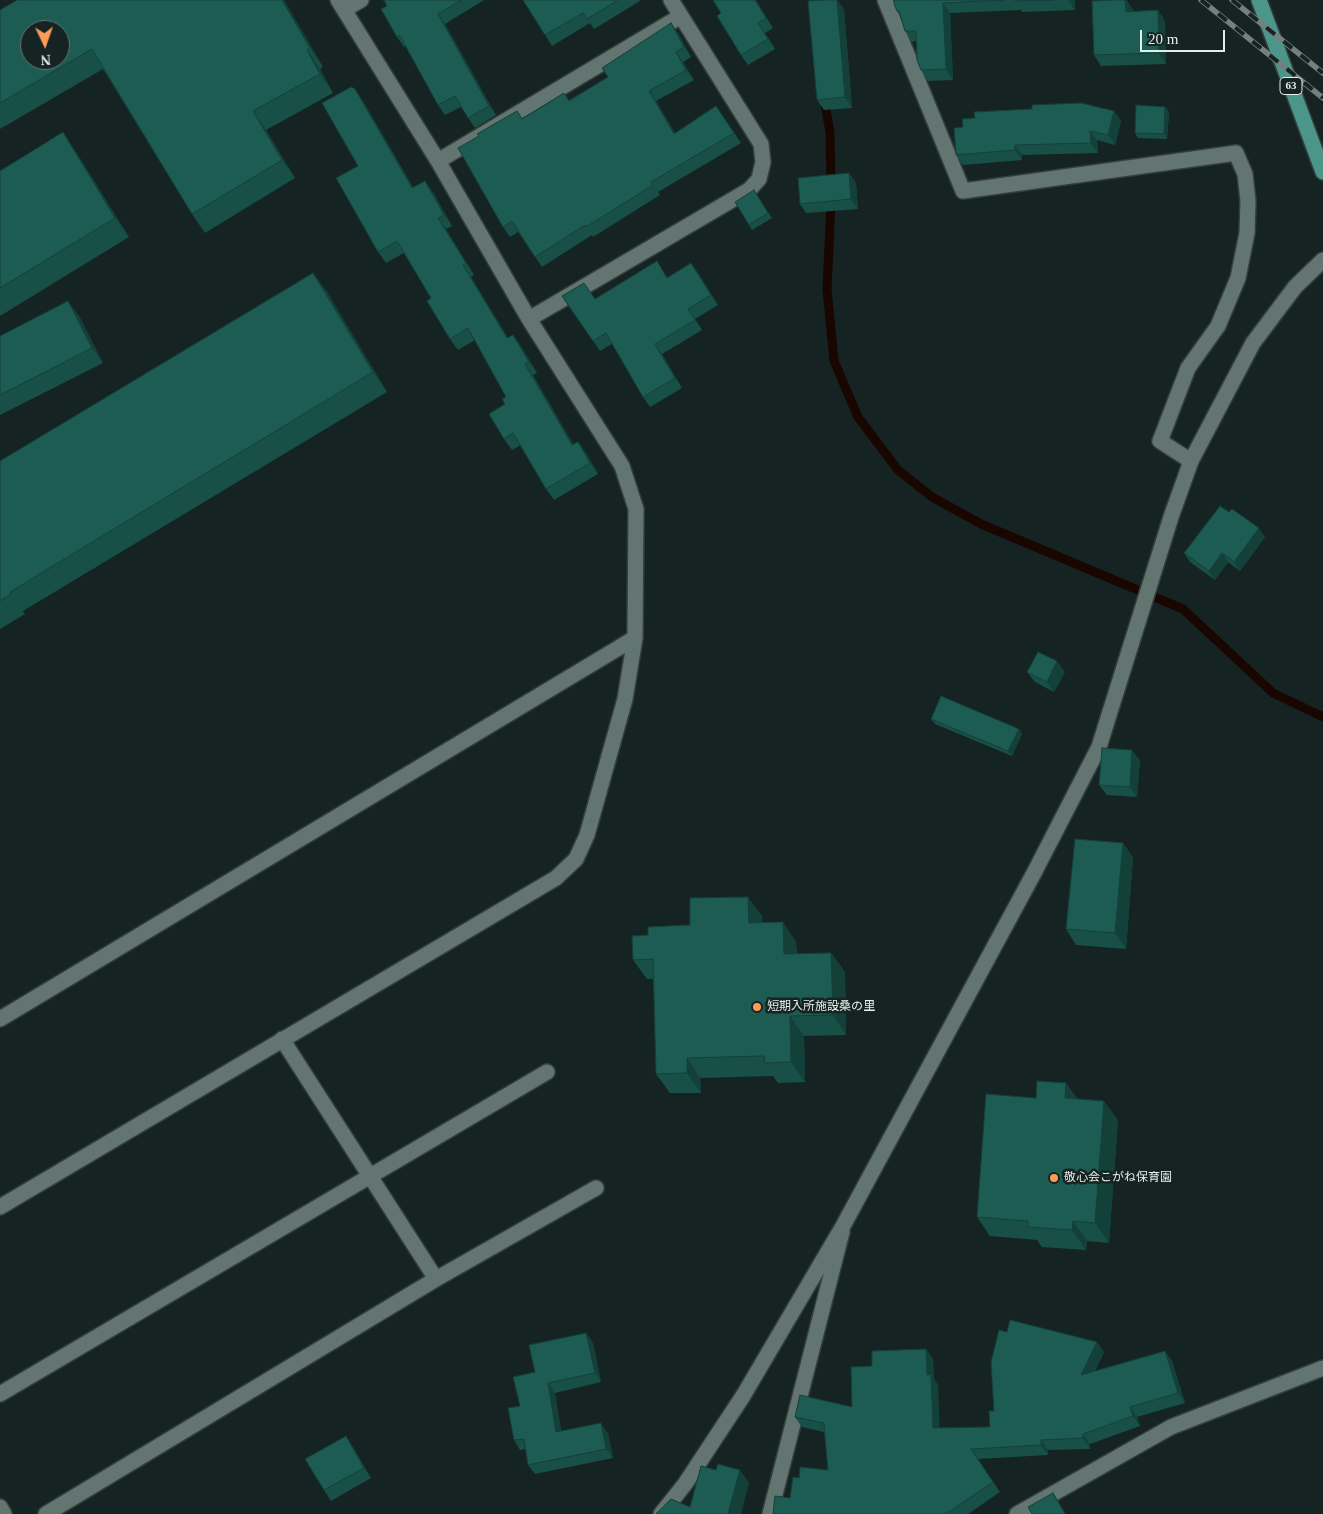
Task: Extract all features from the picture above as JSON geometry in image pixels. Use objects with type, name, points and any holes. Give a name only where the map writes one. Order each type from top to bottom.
[{"type":"main road","name":"63","points":[[1259,0],[1323,172]]},
{"type":"street","points":[[0,1207],[556,878],[576,860],[587,835],[625,699],[635,638],[636,509],[622,466],[529,319],[438,161],[341,5],[361,0]]},
{"type":"street","points":[[529,319],[749,190],[759,179],[764,162],[761,144],[671,0]]},
{"type":"street","points":[[885,0],[963,191],[1236,153],[1245,174],[1248,201],[1247,233],[1238,278],[1218,326],[1188,368],[1160,442],[1191,461]]},
{"type":"street","points":[[438,161],[681,16]]},
{"type":"street","points":[[661,1514],[685,1484],[744,1396],[844,1226],[1100,747],[1171,517],[1191,461],[1253,343],[1295,287],[1323,260]]},
{"type":"street","points":[[0,1019],[635,638]]},
{"type":"street","points":[[282,1039],[436,1279]]},
{"type":"street","points":[[0,1394],[547,1072]]},
{"type":"street","points":[[46,1514],[436,1279],[596,1188]]},
{"type":"street","points":[[770,1514],[844,1226]]},
{"type":"street","points":[[1017,1514],[1171,1427],[1323,1368]]},
{"type":"street","points":[[0,1507],[4,1514]]},
{"type":"building","points":[[17,0],[282,0],[310,48],[307,50],[320,74],[253,111],[282,160],[192,214],[92,49],[70,62],[70,20],[20,20],[20,70],[56,70],[0,103],[0,10]]},
{"type":"building","points":[[384,0],[461,0],[438,14],[489,106],[468,118],[455,96],[438,105],[400,36],[397,37],[381,9],[387,6]]},
{"type":"building","points":[[523,0],[618,0],[587,19],[583,13],[545,35]]},
{"type":"building","points":[[713,0],[755,0],[766,18],[758,23],[768,39],[741,55],[717,16],[721,13]]},
{"type":"building","points":[[837,0],[845,97],[817,100],[808,1]]},
{"type":"building","points":[[894,0],[1005,0],[943,3],[946,69],[921,70],[917,60],[916,31],[905,31]]},
{"type":"building","points":[[1015,0],[1054,0],[1015,1]]},
{"type":"building","points":[[1125,0],[1126,12],[1158,10],[1159,53],[1094,55],[1092,1]]},
{"type":"building","points":[[671,23],[684,47],[676,52],[686,70],[649,91],[674,134],[716,106],[734,133],[651,182],[653,185],[535,257],[512,221],[503,227],[458,148],[479,136],[477,134],[517,111],[522,119],[564,93],[569,101],[608,77],[602,68]]},
{"type":"building","points":[[351,87],[355,89],[412,188],[425,181],[444,215],[438,218],[466,263],[463,265],[507,338],[513,335],[529,362],[525,364],[572,445],[578,442],[590,463],[546,489],[513,433],[504,439],[489,414],[505,404],[502,399],[506,397],[468,328],[450,339],[427,301],[431,298],[397,241],[378,252],[336,178],[358,166],[322,103]]},
{"type":"building","points":[[1081,103],[1114,111],[1108,135],[1090,131],[1091,143],[1015,145],[1015,150],[956,155],[954,128],[963,127],[962,119],[975,118],[974,112],[1032,109],[1032,105]]},
{"type":"building","points":[[1136,105],[1165,107],[1164,134],[1135,133]]},
{"type":"building","points":[[63,132],[115,218],[0,288],[0,171]]},
{"type":"building","points":[[849,173],[851,199],[800,204],[798,178]]},
{"type":"building","points":[[754,190],[768,213],[749,225],[735,202]]},
{"type":"building","points":[[657,261],[667,278],[691,263],[711,295],[688,309],[695,320],[655,344],[675,378],[643,397],[606,333],[593,341],[562,296],[584,283],[595,299]]},
{"type":"building","points":[[313,273],[373,372],[10,592],[11,594],[0,601],[0,461]]},
{"type":"building","points":[[68,301],[92,348],[0,395],[0,336]]},
{"type":"building","points":[[1220,506],[1229,512],[1232,509],[1259,528],[1234,562],[1222,553],[1209,571],[1184,553]]},
{"type":"building","points":[[1038,652],[1057,661],[1047,682],[1027,672]]},
{"type":"building","points":[[941,696],[1019,729],[1008,751],[931,719]]},
{"type":"building","points":[[1102,748],[1132,750],[1130,787],[1099,785]]},
{"type":"building","points":[[1075,839],[1123,843],[1115,933],[1066,929]]},
{"type":"building","name":"短期入所施設桑の里","points":[[748,897],[749,923],[783,922],[784,954],[831,953],[833,1015],[790,1016],[791,1062],[765,1063],[764,1056],[687,1058],[687,1073],[656,1074],[653,959],[633,960],[632,936],[648,935],[648,927],[690,925],[690,898]]},
{"type":"building","name":"敬心会こがね保育園","points":[[1037,1081],[1066,1083],[1065,1098],[1104,1101],[1095,1223],[1073,1221],[1072,1230],[1028,1227],[1028,1221],[977,1217],[986,1094],[1036,1098]]},
{"type":"building","points":[[1010,1320],[1097,1342],[1081,1375],[1165,1351],[1178,1393],[1130,1407],[1133,1416],[1083,1434],[1083,1438],[1041,1440],[1041,1445],[971,1449],[993,1482],[944,1514],[773,1514],[775,1496],[790,1498],[793,1477],[799,1478],[800,1467],[828,1470],[824,1423],[795,1417],[800,1395],[852,1407],[851,1367],[872,1366],[872,1351],[926,1349],[927,1375],[931,1374],[933,1428],[990,1427],[989,1411],[994,1411],[991,1362],[999,1330],[1007,1332]]},
{"type":"building","points":[[586,1333],[595,1373],[548,1383],[556,1432],[601,1423],[606,1449],[528,1465],[524,1439],[514,1440],[508,1408],[520,1406],[513,1377],[535,1372],[529,1345]]},
{"type":"building","points":[[346,1436],[364,1468],[324,1490],[305,1459]]},
{"type":"building","points":[[718,1464],[740,1470],[728,1514],[656,1514],[671,1499],[690,1507],[701,1466],[716,1470]]},
{"type":"building","points":[[1053,1493],[1065,1514],[1032,1514],[1028,1507]]},
{"type":"waterway","points":[[824,99],[830,132],[831,186]]},
{"type":"waterway","points":[[831,201],[827,289],[834,361],[858,417],[898,470],[932,497],[981,524],[1183,609],[1273,693],[1323,717]]},
{"type":"railway","points":[[1201,0],[1323,98]]},
{"type":"railway","points":[[1232,0],[1323,73]]},
{"type":"place","name":"短期入所施設桑の里","points":[[757,1007]]},
{"type":"place","name":"敬心会こがね保育園","points":[[1054,1178]]}]
